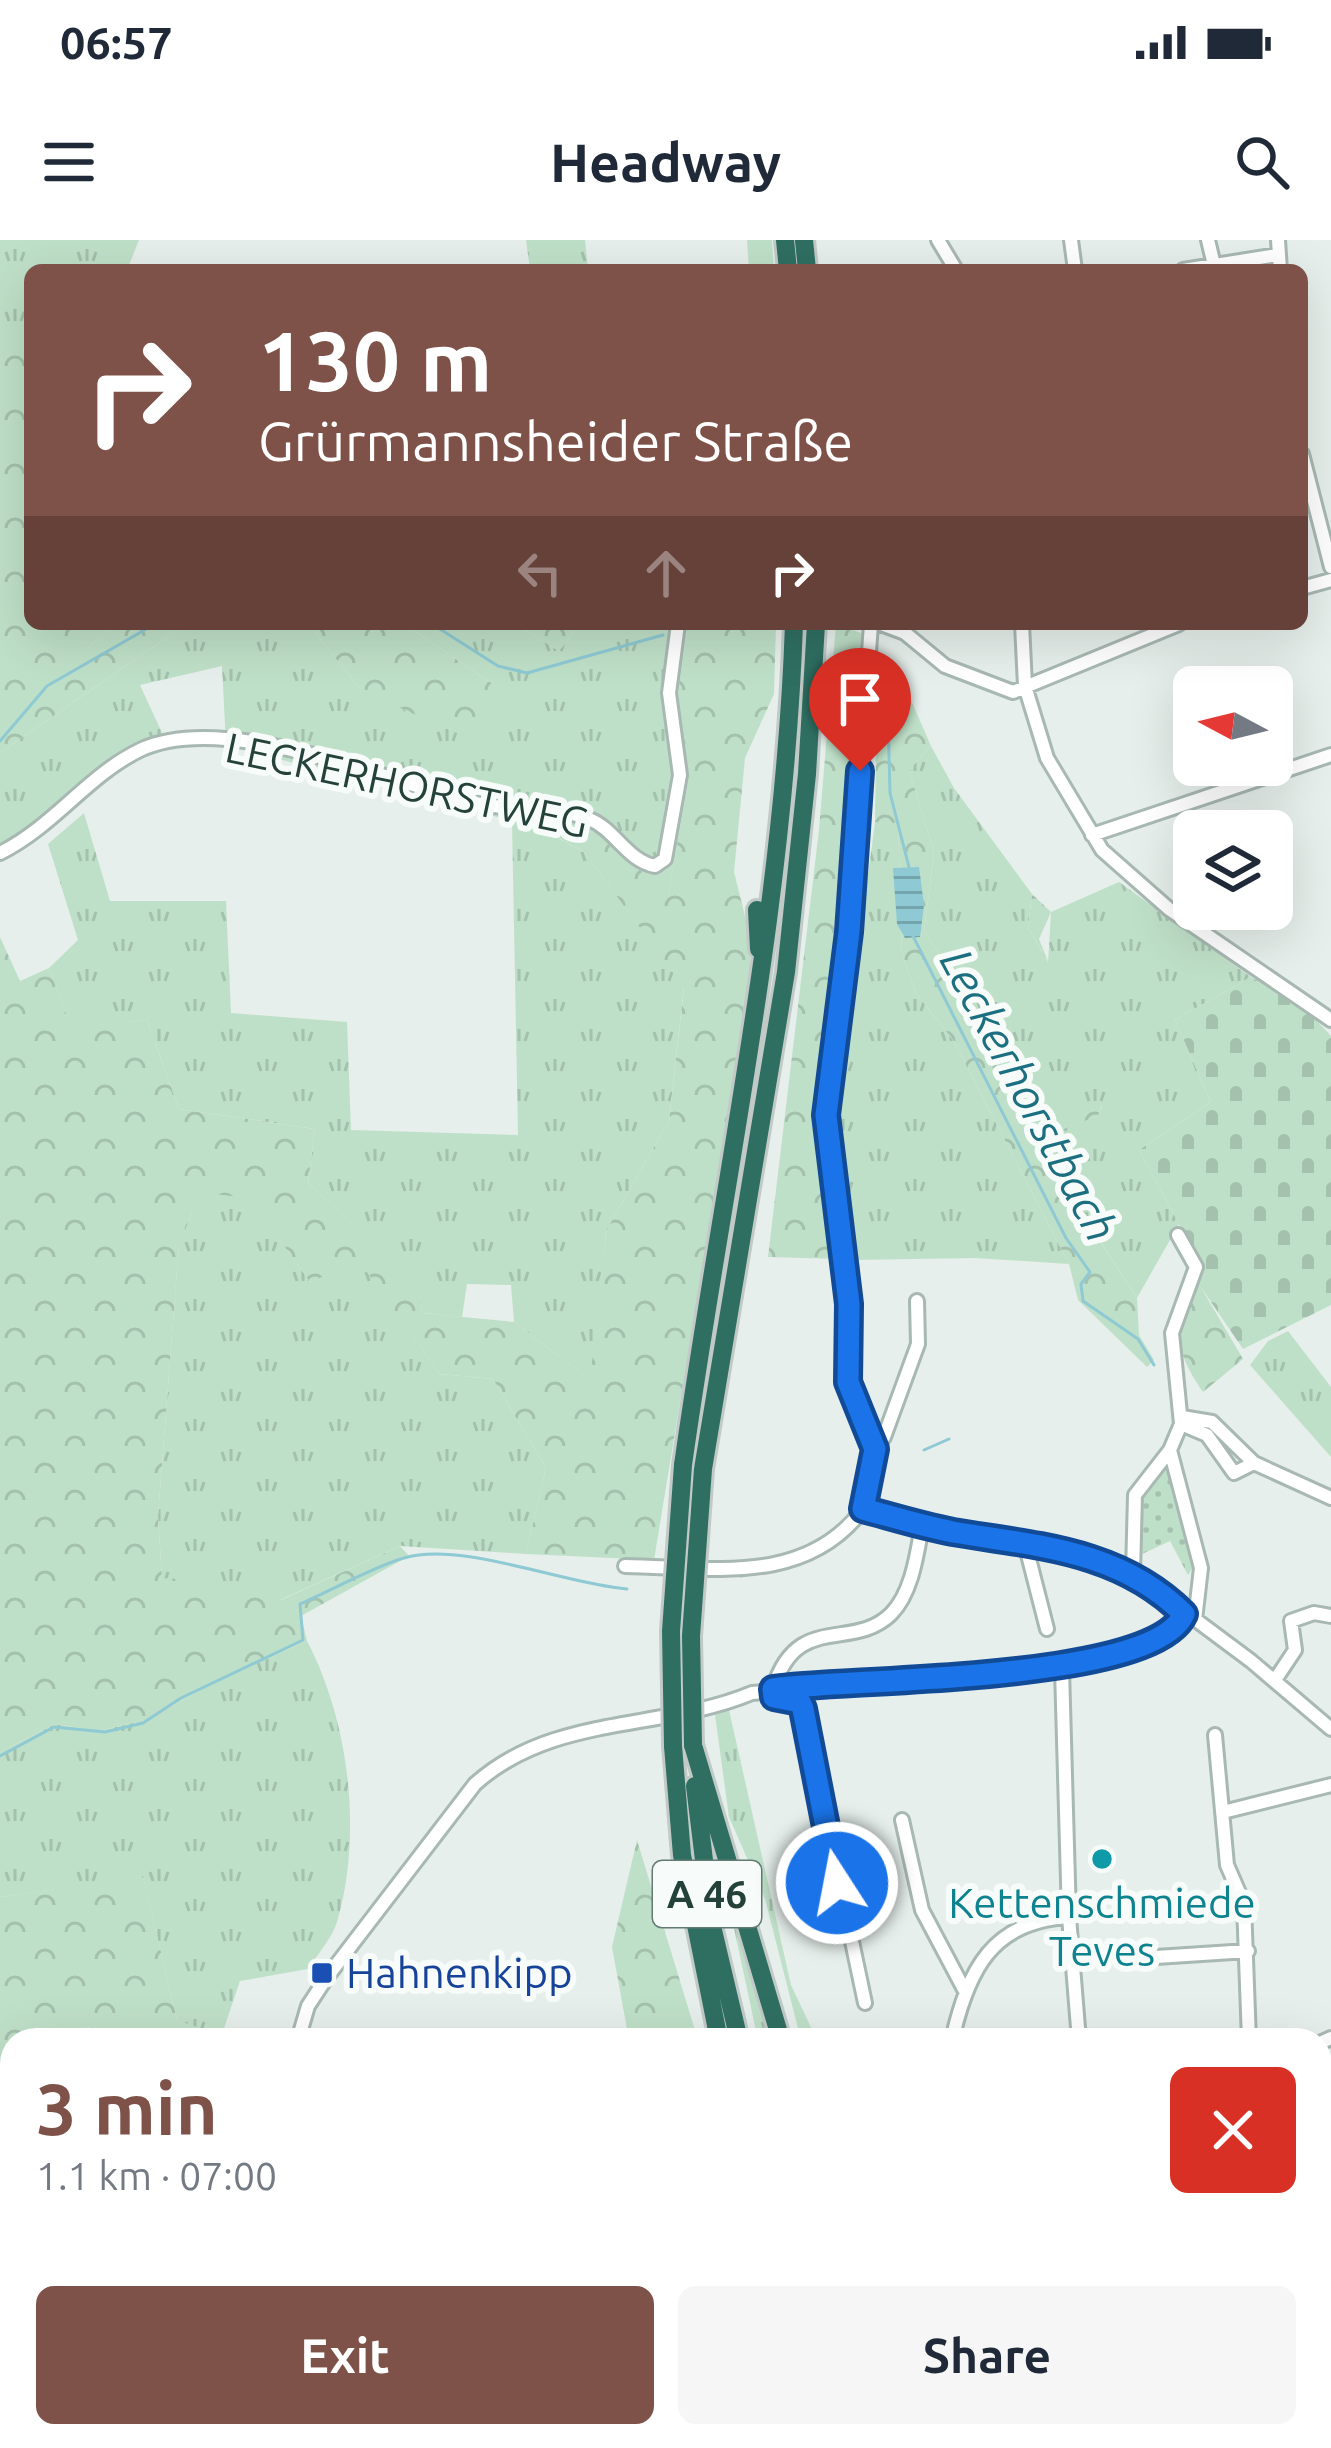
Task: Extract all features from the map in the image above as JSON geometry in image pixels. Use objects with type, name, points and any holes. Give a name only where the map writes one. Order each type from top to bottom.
[{"type":"highway","name":"A 46","points":[[736,2028],[706,1889],[671,1631],[683,1465],[758,1019],[788,779],[794,630]]},
{"type":"highway","name":"A 46","points":[[716,2028],[682,1856],[683,1745],[692,1618],[703,1469],[786,972],[807,774],[816,630]]},
{"type":"highway","points":[[779,712],[793,658]]},
{"type":"highway","points":[[757,910],[758,1019]]},
{"type":"highway","points":[[683,1745],[777,2028]]},
{"type":"street","points":[[1221,264],[1278,247]]},
{"type":"street","points":[[1308,483],[1331,567]]},
{"type":"street","points":[[1313,508],[1331,504]]},
{"type":"street","name":"LECKERHORSTWEG","points":[[0,853],[56,820],[139,751],[174,743],[241,741],[354,766],[471,802],[591,819],[641,862],[655,866],[665,859],[678,798],[669,693],[677,630]]},
{"type":"street","points":[[871,630],[849,932],[826,1115],[849,1304],[848,1382],[875,1449]]},
{"type":"street","points":[[897,630],[959,673],[1013,692],[1164,630]]},
{"type":"street","points":[[1022,630],[1025,686],[1053,771],[1092,835],[1138,886],[1331,1020]]},
{"type":"street","points":[[1092,835],[1331,755]]},
{"type":"street","points":[[1133,1574],[1136,1495],[1170,1450],[1182,1417],[1172,1333],[1196,1267],[1178,1234]]},
{"type":"street","points":[[625,1566],[734,1573],[770,1567],[825,1546],[863,1509],[875,1449],[884,1437],[917,1344],[917,1301]]},
{"type":"street","points":[[1182,1417],[1212,1422],[1253,1462],[1331,1498]]},
{"type":"street","points":[[1182,1417],[1207,1435],[1234,1473],[1253,1462]]},
{"type":"street","points":[[302,2028],[308,2006],[327,1977],[475,1784],[498,1764],[576,1731],[710,1710],[773,1689],[1062,1669],[1173,1631],[1190,1617],[1202,1575],[1170,1450]]},
{"type":"street","points":[[863,1509],[922,1526],[1057,1546],[1133,1574],[1275,1680],[1331,1729]]},
{"type":"street","points":[[865,2003],[803,1709],[800,1702],[774,1697],[773,1689],[778,1671],[808,1641],[835,1631],[861,1632],[890,1615],[908,1587],[922,1526]]},
{"type":"street","points":[[1025,1543],[1047,1629]]},
{"type":"street","points":[[1275,1680],[1295,1650],[1291,1621],[1315,1613],[1331,1616]]},
{"type":"street","points":[[1062,1669],[1069,1917],[1078,2028]]},
{"type":"street","points":[[1215,1735],[1227,1865],[1244,1904],[1249,2028]]},
{"type":"street","points":[[1223,1812],[1331,1785]]},
{"type":"street","points":[[902,1820],[922,1910],[966,1993]]},
{"type":"street","points":[[956,2028],[966,1993],[1006,1933],[1027,1921],[1069,1917]]},
{"type":"street","points":[[1156,1957],[1248,1951]]},
{"type":"green space","points":[[0,240],[139,240],[129,264],[24,264],[24,351],[0,351]]},
{"type":"green space","points":[[526,240],[585,240],[587,264],[529,264]]},
{"type":"green space","points":[[747,240],[772,240],[774,264],[749,264]]},
{"type":"green space","points":[[0,351],[24,351],[24,630],[79,630],[82,653],[108,630],[177,630],[0,753]]},
{"type":"green space","points":[[79,630],[108,630],[81,654]]},
{"type":"green space","points":[[177,630],[313,630],[362,691],[497,687],[413,630],[525,630],[559,651],[575,630],[687,630],[675,712],[689,775],[668,898],[596,828],[529,823],[584,852],[684,986],[669,1121],[606,1231],[591,1381],[514,1322],[511,1285],[467,1284],[462,1317],[422,1313],[417,1284],[308,1183],[315,1129],[179,1109],[147,1020],[71,1028],[49,968],[78,940],[48,844],[84,813],[110,901],[226,901],[231,1013],[347,1022],[351,1130],[518,1135],[512,821],[226,745],[222,666],[140,685],[163,735],[0,847],[0,753]]},
{"type":"green space","points":[[313,630],[413,630],[497,687],[491,726],[479,743],[362,691]]},
{"type":"green space","points":[[525,630],[575,630],[559,651]]},
{"type":"green space","points":[[687,630],[776,630],[774,694],[745,758],[734,872],[749,932],[751,972],[654,1560],[526,1554],[546,1468],[493,1379],[440,1374],[359,1261],[310,1282],[250,1198],[194,1192],[193,1210],[179,1245],[158,1516],[162,1578],[277,1584],[281,1600],[400,1546],[409,1556],[301,1616],[307,1641],[209,1685],[149,1719],[99,1731],[55,1724],[0,1752],[0,937],[20,981],[49,968],[71,1027],[147,1020],[179,1109],[315,1129],[308,1183],[418,1284],[422,1313],[514,1322],[590,1380],[606,1231],[669,1121],[684,987],[584,852],[528,822],[529,815],[596,828],[668,897],[689,775],[675,712]]},
{"type":"green space","points":[[836,630],[853,630],[861,633],[850,876],[820,1134],[839,1259],[768,1257],[819,830]]},
{"type":"green space","points":[[898,670],[931,746],[909,770],[934,852],[924,931],[976,1010],[989,1062],[1020,1122],[1102,1104],[1098,1116],[1034,1140],[1137,1298],[1139,1335],[1154,1360],[1147,1367],[1078,1300],[1069,1264],[953,1040],[916,993],[902,954],[898,823],[875,822],[877,679]]},
{"type":"green space","points":[[931,746],[954,788],[1032,894],[1028,927],[1048,963],[1051,912],[1119,882],[1173,921],[1173,930],[1186,930],[1251,977],[1175,1020],[1211,1102],[1139,1150],[1179,1224],[1137,1298],[1034,1139],[1098,1116],[1102,1105],[1021,1123],[989,1062],[976,1010],[924,931],[934,852],[909,770]]},
{"type":"green space","points":[[875,822],[898,822],[902,954],[916,993],[953,1040],[1069,1264],[975,1258],[852,1260],[835,1127]]},
{"type":"green space","points":[[1032,894],[1051,912],[1039,939],[1050,966],[1028,927]]},
{"type":"green space","points":[[1251,977],[1304,1007],[1331,1036],[1331,1305],[1243,1349],[1198,1283],[1179,1224],[1139,1150],[1211,1102],[1175,1020]]},
{"type":"green space","points":[[193,1191],[250,1197],[310,1282],[359,1260],[440,1374],[493,1379],[546,1468],[526,1554],[400,1546],[280,1600],[162,1579],[158,1516],[179,1244],[193,1210]]},
{"type":"green space","points":[[1196,1279],[1243,1359],[1203,1392],[1185,1361],[1180,1337]]},
{"type":"green space","points":[[1288,1331],[1331,1387],[1331,1457],[1250,1365],[1268,1341]]},
{"type":"green space","points":[[1165,1464],[1193,1567],[1188,1575],[1170,1541],[1140,1555],[1141,1493]]},
{"type":"green space","points":[[307,1641],[342,1742],[350,1815],[345,1888],[328,1940],[308,1969],[240,1981],[224,2028],[198,2028],[177,2020],[143,1877],[0,1897],[0,1752],[55,1724],[99,1731],[149,1719],[209,1685]]},
{"type":"green space","points":[[729,1710],[791,1985],[811,2028],[798,2028],[765,1899],[729,1817],[715,1715]]},
{"type":"green space","points":[[637,1840],[694,2028],[627,2028],[612,1947]]},
{"type":"green space","points":[[715,1840],[772,2028],[755,2028]]},
{"type":"green space","points":[[143,1876],[177,2020],[200,2028],[0,2028],[0,1897]]},
{"type":"water","points":[[919,867],[924,905],[920,937],[905,938],[897,924],[893,868]]},
{"type":"waterway","name":"Leckerhorstbach","points":[[0,741],[47,686],[145,630]]},
{"type":"waterway","name":"Leckerhorstbach","points":[[441,630],[498,666],[527,673],[663,635]]},
{"type":"waterway","name":"Leckerhorstbach","points":[[887,678],[890,793],[910,871]]},
{"type":"waterway","name":"Leckerhorstbach","points":[[912,934],[1066,1238],[1090,1272],[1081,1284],[1083,1301],[1138,1339],[1154,1365]]},
{"type":"waterway","points":[[924,1450],[949,1439]]},
{"type":"waterway","points":[[0,1756],[54,1727],[105,1732],[143,1723],[181,1698],[303,1640],[300,1604],[404,1558],[428,1554],[483,1559],[627,1589]]},
{"type":"waterway","points":[[741,1576],[780,1568]]},
{"type":"place","name":"Kettenschmiede Teves","points":[[1102,1859]]},
{"type":"place","name":"Hahnenkipp","points":[[322,1973]]},
{"type":"route","points":[[837,1883],[803,1709],[800,1702],[774,1697],[773,1689],[1062,1669],[1173,1631],[1184,1614],[1145,1580],[1057,1546],[922,1526],[863,1509],[875,1449],[855,1410],[848,1382],[849,1304],[826,1130],[849,932],[860,771]]}]
